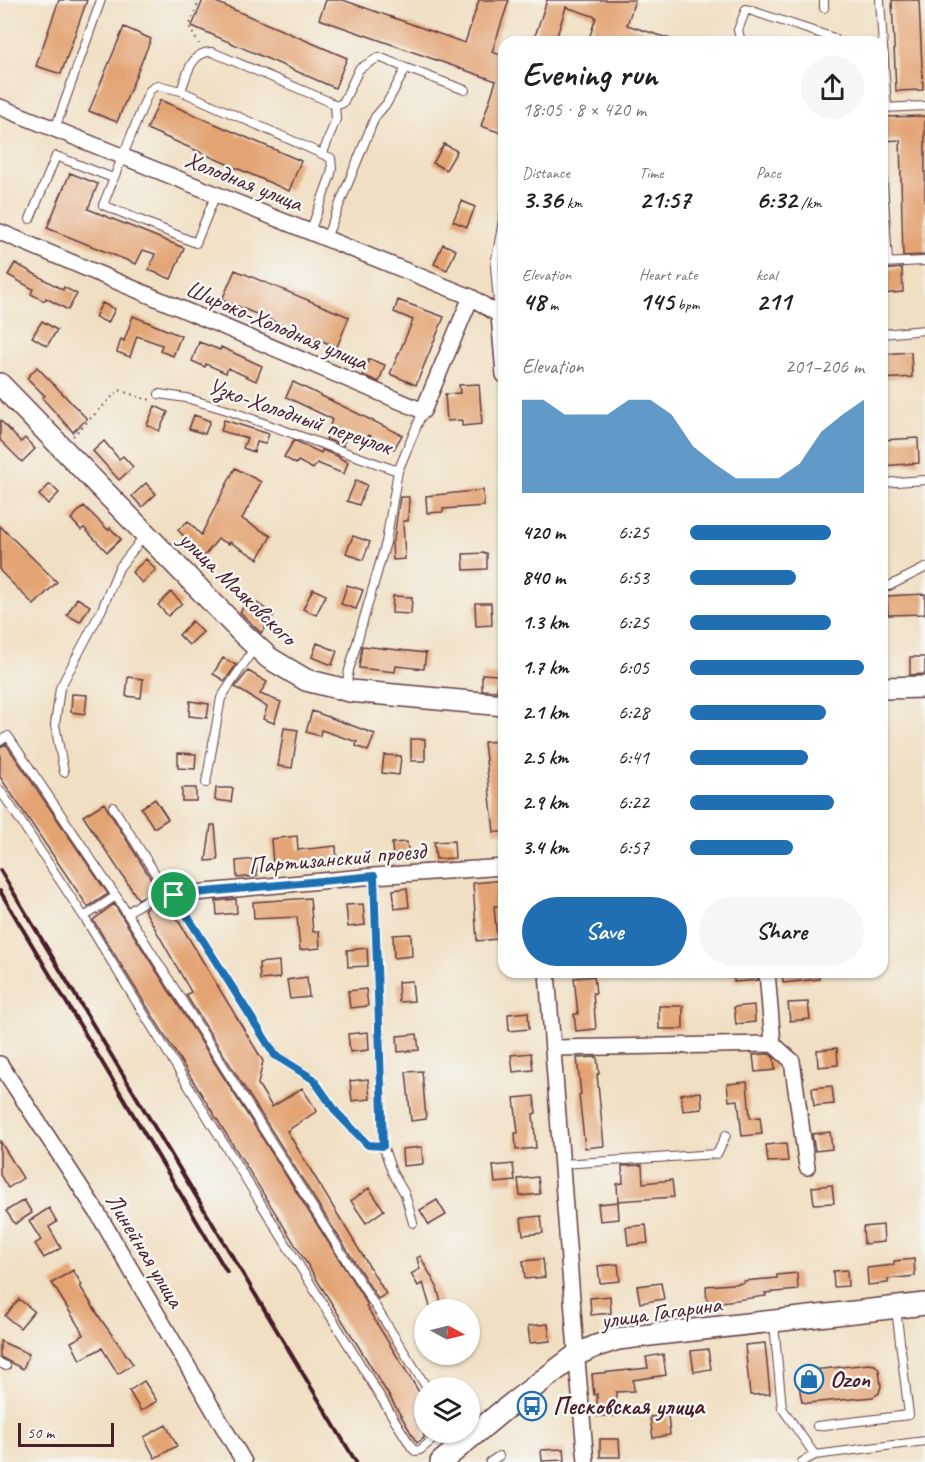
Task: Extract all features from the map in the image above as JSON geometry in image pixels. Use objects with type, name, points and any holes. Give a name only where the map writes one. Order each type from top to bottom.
[{"type":"street","name":"Холодная улица","points":[[0,107],[471,297]]},
{"type":"street","name":"Широко-Холодная улица","points":[[0,232],[423,411]]},
{"type":"street","points":[[423,411],[471,297],[498,314]]},
{"type":"street","name":"улица Маяковского","points":[[0,384],[270,658],[306,680],[346,690],[409,698],[498,705]]},
{"type":"street","points":[[888,688],[925,687]]},
{"type":"street","name":"Партизанский проезд","points":[[174,895],[374,876],[498,867]]},
{"type":"street","points":[[547,978],[586,1462]]},
{"type":"street","points":[[768,978],[773,1044],[792,1062],[807,1167]]},
{"type":"street","points":[[553,1048],[773,1044]]},
{"type":"street","name":"Линейная улица","points":[[0,1064],[97,1212],[244,1462]]},
{"type":"street","name":"улица Гагарина","points":[[480,1427],[576,1355],[596,1346],[618,1340],[925,1304]]},
{"type":"street","name":"улица Гагарина","points":[[441,1462],[461,1443]]},
{"type":"lane","points":[[55,129],[100,0]]},
{"type":"lane","points":[[880,0],[882,36]]},
{"type":"lane","points":[[740,36],[738,30],[746,9],[828,36]]},
{"type":"lane","points":[[181,91],[195,58],[204,52],[212,52],[328,100],[335,106],[336,119],[323,153]]},
{"type":"lane","points":[[335,106],[343,103],[359,69],[379,57],[465,90]]},
{"type":"lane","points":[[326,238],[375,117],[387,103],[406,68]]},
{"type":"lane","points":[[216,194],[196,243],[103,205],[149,91],[157,85],[181,91],[331,158],[332,169],[310,232]]},
{"type":"lane","points":[[888,108],[925,106]]},
{"type":"lane","points":[[30,219],[56,156],[113,178]]},
{"type":"lane","points":[[498,249],[495,265],[498,302]]},
{"type":"lane","points":[[888,263],[925,261]]},
{"type":"lane","points":[[888,333],[925,330]]},
{"type":"lane","name":"Узко-Холодный переулок","points":[[159,394],[186,398],[227,410],[398,471],[423,411]]},
{"type":"lane","points":[[346,690],[349,670],[386,542],[398,471]]},
{"type":"lane","points":[[888,483],[925,480]]},
{"type":"lane","points":[[64,772],[55,725],[60,687],[102,609],[119,568],[146,534]]},
{"type":"lane","points":[[888,586],[925,568]]},
{"type":"lane","points":[[206,783],[221,698],[255,645]]},
{"type":"lane","points":[[0,741],[8,736],[116,896],[420,1377]]},
{"type":"lane","points":[[0,790],[84,917],[412,1448],[415,1451],[428,1443]]},
{"type":"lane","points":[[113,807],[165,889],[174,895],[275,1055],[313,1079],[337,1113],[368,1145],[383,1146]]},
{"type":"lane","points":[[374,876],[383,1146],[392,1172],[405,1194],[413,1223]]},
{"type":"lane","points":[[127,913],[153,897],[161,894],[174,895]]},
{"type":"lane","points":[[84,917],[116,896]]},
{"type":"lane","points":[[562,1164],[717,1154],[726,1135]]},
{"type":"lane","points":[[817,1426],[909,1415],[896,1308]]},
{"type":"lane","points":[[774,1322],[782,1408],[814,1455]]},
{"type":"lane","points":[[802,1462],[814,1455],[925,1441]]},
{"type":"lane","points":[[490,1462],[499,1456]]},
{"type":"path","points":[[196,0],[198,4],[189,27],[204,52]]},
{"type":"path","points":[[62,448],[119,390],[148,400],[159,394]]},
{"type":"building","points":[[59,0],[87,0],[61,74],[36,66]]},
{"type":"building","points":[[203,0],[211,0],[347,58],[335,88],[192,26]]},
{"type":"building","points":[[326,0],[343,0],[465,43],[479,0],[509,0],[492,52],[498,54],[498,132],[481,126],[496,81],[319,19]]},
{"type":"building","points":[[547,0],[635,0],[627,25],[661,36],[590,36],[596,17],[566,7],[557,36],[535,36]]},
{"type":"building","points":[[892,0],[919,0],[923,90],[896,91]]},
{"type":"building","points":[[124,27],[151,39],[117,122],[89,111]]},
{"type":"building","points":[[160,100],[301,161],[289,191],[147,129]]},
{"type":"building","points":[[925,116],[925,255],[903,256],[900,140],[888,141],[888,117]]},
{"type":"building","points":[[444,144],[457,151],[446,170],[433,163]]},
{"type":"building","points":[[70,173],[98,184],[88,209],[184,248],[171,279],[149,270],[155,254],[143,250],[136,264],[47,228]]},
{"type":"building","points":[[462,201],[475,207],[467,227],[453,221]]},
{"type":"building","points":[[443,244],[456,250],[447,270],[434,264]]},
{"type":"building","points":[[15,263],[63,290],[64,287],[77,294],[68,310],[46,298],[44,301],[31,294],[33,289],[8,275]]},
{"type":"building","points":[[902,268],[903,292],[888,293],[888,269]]},
{"type":"building","points":[[235,270],[349,317],[337,347],[222,300]]},
{"type":"building","points":[[398,300],[444,317],[416,385],[390,374],[413,320],[394,312]]},
{"type":"building","points":[[102,303],[115,309],[108,323],[95,317]]},
{"type":"building","points":[[133,316],[181,336],[173,356],[160,351],[162,345],[137,336],[130,357],[117,352],[121,339],[124,341]]},
{"type":"building","points":[[42,321],[57,330],[47,346],[32,337]]},
{"type":"building","points":[[199,342],[220,350],[221,347],[262,366],[256,381],[228,368],[226,373],[206,364],[205,367],[192,361]]},
{"type":"building","points":[[911,352],[912,377],[888,379],[888,354]]},
{"type":"building","points":[[369,359],[385,365],[379,382],[363,375]]},
{"type":"building","points":[[37,367],[87,419],[73,432],[42,398],[45,396],[27,378]]},
{"type":"building","points":[[293,382],[402,435],[394,449],[369,435],[365,441],[348,432],[343,445],[326,439],[332,419],[286,397]]},
{"type":"building","points":[[479,384],[482,424],[462,426],[462,420],[447,421],[445,394],[460,393],[459,385]]},
{"type":"building","points":[[155,406],[168,412],[159,431],[147,425]]},
{"type":"building","points":[[194,415],[210,421],[205,434],[189,429]]},
{"type":"building","points":[[0,420],[21,442],[25,438],[35,449],[22,462],[0,440]]},
{"type":"building","points":[[224,420],[269,434],[265,444],[257,442],[254,452],[243,448],[247,438],[221,431]]},
{"type":"building","points":[[918,438],[919,463],[888,466],[888,440]]},
{"type":"building","points":[[294,440],[321,453],[322,450],[348,462],[344,474],[317,463],[313,469],[298,461],[296,464],[284,457]]},
{"type":"building","points":[[104,441],[119,459],[123,456],[133,467],[119,480],[93,451]]},
{"type":"building","points":[[235,468],[261,482],[242,519],[271,536],[258,559],[230,542],[229,544],[218,539],[201,560],[193,553],[196,549],[178,530],[188,521],[201,535]]},
{"type":"building","points":[[356,480],[367,485],[359,505],[347,501]]},
{"type":"building","points":[[146,483],[156,494],[142,507],[132,496]]},
{"type":"building","points":[[50,484],[59,493],[48,504],[39,495]]},
{"type":"building","points":[[483,490],[484,506],[443,509],[443,512],[427,513],[426,496]]},
{"type":"building","points":[[400,497],[409,497],[408,521],[403,521],[405,559],[393,560],[392,543]]},
{"type":"building","points":[[84,506],[108,530],[110,528],[121,539],[107,552],[84,528],[81,530],[71,519]]},
{"type":"building","points":[[0,526],[57,582],[34,605],[0,571]]},
{"type":"building","points":[[353,536],[370,542],[363,560],[346,553]]},
{"type":"building","points":[[487,553],[487,569],[464,570],[463,554]]},
{"type":"building","points":[[146,559],[156,570],[142,583],[132,572]]},
{"type":"building","points":[[347,585],[363,590],[356,609],[341,604]]},
{"type":"building","points":[[313,589],[326,595],[316,615],[303,609]]},
{"type":"building","points":[[171,592],[182,603],[168,616],[158,605]]},
{"type":"building","points":[[925,594],[925,614],[888,615],[888,596]]},
{"type":"building","points":[[393,596],[412,597],[411,614],[392,613]]},
{"type":"building","points":[[77,598],[90,606],[80,622],[67,615]]},
{"type":"building","points":[[250,598],[274,615],[261,633],[240,612]]},
{"type":"building","points":[[475,603],[491,603],[492,625],[476,626]]},
{"type":"building","points":[[192,621],[203,632],[189,645],[179,635]]},
{"type":"building","points":[[317,643],[337,651],[332,665],[312,657]]},
{"type":"building","points":[[362,646],[426,653],[424,669],[396,666],[395,672],[359,668]]},
{"type":"building","points":[[910,657],[925,657],[925,674],[910,675]]},
{"type":"building","points":[[223,658],[236,665],[225,681],[213,674]]},
{"type":"building","points":[[248,671],[267,682],[260,694],[281,702],[274,723],[263,719],[267,707],[235,687]]},
{"type":"building","points":[[482,674],[498,675],[497,691],[482,690]]},
{"type":"building","points":[[128,677],[143,679],[141,698],[126,696]]},
{"type":"building","points":[[72,694],[87,695],[85,714],[71,712]]},
{"type":"building","points":[[190,701],[209,704],[207,718],[189,716]]},
{"type":"building","points":[[312,711],[375,734],[368,751],[356,746],[357,742],[321,730],[320,736],[306,732]]},
{"type":"building","points":[[284,728],[298,730],[292,768],[278,766]]},
{"type":"building","points":[[411,739],[425,739],[425,761],[411,761]]},
{"type":"building","points":[[498,741],[498,832],[494,832],[484,742]]},
{"type":"building","points":[[6,744],[108,894],[88,907],[0,777],[0,747]]},
{"type":"building","points":[[178,753],[196,754],[195,769],[178,768]]},
{"type":"building","points":[[384,755],[401,756],[399,775],[382,773]]},
{"type":"building","points":[[182,788],[196,788],[196,801],[182,801]]},
{"type":"building","points":[[216,788],[233,788],[231,802],[215,800]]},
{"type":"building","points":[[155,799],[168,819],[154,828],[141,808]]},
{"type":"building","points":[[104,803],[158,890],[138,899],[83,816]]},
{"type":"building","points":[[211,825],[215,825],[218,860],[206,861]]},
{"type":"building","points":[[297,836],[298,850],[336,846],[337,864],[317,865],[317,861],[273,864],[271,839]]},
{"type":"building","points":[[454,841],[455,858],[436,859],[434,842]]},
{"type":"building","points":[[407,842],[409,859],[393,860],[392,843]]},
{"type":"building","points":[[256,859],[257,876],[237,878],[236,861]]},
{"type":"building","points":[[498,881],[498,906],[494,906],[497,939],[477,941],[473,883]]},
{"type":"building","points":[[407,888],[409,907],[395,909],[393,890]]},
{"type":"building","points":[[310,898],[313,932],[319,931],[320,948],[300,950],[297,917],[254,919],[253,902]]},
{"type":"building","points":[[236,899],[237,913],[217,915],[216,901]]},
{"type":"building","points":[[160,901],[167,902],[263,1061],[258,1084],[272,1107],[302,1088],[317,1111],[287,1131],[386,1294],[378,1299],[186,995],[191,992],[144,909]]},
{"type":"building","points":[[114,904],[368,1305],[366,1306],[414,1384],[414,1438],[388,1394],[93,920]]},
{"type":"building","points":[[363,904],[365,925],[348,927],[346,905]]},
{"type":"building","points":[[411,934],[412,956],[394,958],[393,935]]},
{"type":"building","points":[[367,948],[368,966],[348,967],[347,950]]},
{"type":"building","points":[[279,961],[280,978],[260,980],[259,963]]},
{"type":"building","points":[[307,977],[309,997],[290,999],[287,980]]},
{"type":"building","points":[[574,978],[594,978],[596,1029],[576,1031],[574,1014],[578,1014]]},
{"type":"building","points":[[734,978],[758,978],[758,980],[734,982]]},
{"type":"building","points":[[783,978],[819,978],[819,979],[783,983]]},
{"type":"building","points":[[412,981],[414,1001],[399,1002],[398,982]]},
{"type":"building","points":[[366,989],[368,1006],[350,1008],[348,991]]},
{"type":"building","points":[[808,1002],[810,1019],[790,1021],[788,1003]]},
{"type":"building","points":[[754,1005],[755,1022],[736,1024],[734,1007]]},
{"type":"building","points":[[659,1006],[683,1006],[683,1029],[659,1029]]},
{"type":"building","points":[[528,1012],[529,1029],[509,1031],[508,1014]]},
{"type":"building","points":[[368,1032],[369,1050],[350,1052],[348,1034]]},
{"type":"building","points":[[417,1034],[419,1050],[398,1052],[397,1036]]},
{"type":"building","points":[[837,1048],[838,1065],[818,1067],[817,1050]]},
{"type":"building","points":[[531,1053],[533,1070],[513,1072],[511,1055]]},
{"type":"building","points":[[769,1054],[774,1058],[775,1070],[755,1072],[753,1055]]},
{"type":"building","points":[[597,1057],[604,1146],[585,1148],[577,1058]]},
{"type":"building","points":[[422,1071],[426,1119],[411,1121],[406,1072]]},
{"type":"building","points":[[368,1079],[370,1099],[352,1101],[350,1081]]},
{"type":"building","points":[[747,1082],[750,1118],[760,1117],[762,1134],[742,1136],[738,1100],[729,1101],[727,1084]]},
{"type":"building","points":[[832,1086],[834,1104],[814,1106],[812,1088]]},
{"type":"building","points":[[701,1092],[702,1109],[683,1111],[681,1094]]},
{"type":"building","points":[[534,1096],[536,1148],[516,1150],[515,1133],[518,1133],[514,1098]]},
{"type":"building","points":[[830,1132],[832,1149],[815,1151],[812,1134]]},
{"type":"building","points":[[0,1141],[23,1178],[8,1188],[0,1175]]},
{"type":"building","points":[[786,1143],[788,1161],[768,1162],[766,1145]]},
{"type":"building","points":[[422,1147],[423,1164],[403,1166],[402,1149]]},
{"type":"building","points":[[513,1164],[515,1181],[495,1183],[493,1166]]},
{"type":"building","points":[[642,1165],[643,1183],[672,1180],[674,1197],[618,1201],[617,1184],[623,1183],[622,1166]]},
{"type":"building","points":[[538,1177],[540,1194],[520,1196],[518,1179]]},
{"type":"building","points":[[832,1185],[834,1203],[814,1204],[812,1187]]},
{"type":"building","points":[[369,1188],[384,1210],[366,1223],[351,1201]]},
{"type":"building","points":[[24,1200],[32,1213],[15,1224],[6,1211]]},
{"type":"building","points":[[437,1200],[446,1215],[429,1225],[420,1210]]},
{"type":"building","points":[[618,1202],[619,1219],[600,1221],[598,1204]]},
{"type":"building","points":[[49,1208],[57,1222],[49,1227],[61,1248],[44,1258],[35,1244],[41,1240],[29,1221]]},
{"type":"building","points":[[541,1216],[543,1233],[523,1235],[521,1218]]},
{"type":"building","points":[[646,1225],[648,1243],[628,1245],[626,1227]]},
{"type":"building","points":[[883,1225],[884,1242],[864,1244],[863,1227]]},
{"type":"building","points":[[420,1256],[437,1287],[440,1299],[428,1299],[423,1283],[418,1286],[411,1274],[420,1269],[417,1258]]},
{"type":"building","points":[[543,1259],[545,1277],[525,1279],[523,1261]]},
{"type":"building","points":[[914,1259],[915,1276],[888,1279],[888,1283],[868,1285],[867,1268],[894,1265],[894,1261]]},
{"type":"building","points":[[618,1264],[620,1281],[600,1283],[598,1266]]},
{"type":"building","points":[[73,1270],[82,1285],[80,1286],[102,1321],[133,1364],[118,1374],[102,1348],[80,1360],[71,1342],[84,1335],[52,1283]]},
{"type":"building","points":[[847,1270],[848,1286],[834,1287],[833,1271]]},
{"type":"building","points":[[797,1273],[798,1290],[765,1293],[766,1296],[707,1304],[706,1286],[744,1283],[744,1281],[777,1278],[777,1275]]},
{"type":"building","points":[[661,1283],[664,1299],[640,1303],[637,1286]]},
{"type":"building","points":[[610,1296],[611,1313],[591,1315],[590,1298]]},
{"type":"building","points":[[19,1299],[34,1311],[20,1328],[5,1316]]},
{"type":"building","points":[[548,1324],[550,1341],[530,1343],[528,1326]]},
{"type":"building","points":[[0,1341],[29,1354],[23,1369],[0,1357]]},
{"type":"building","points":[[765,1343],[770,1394],[750,1395],[745,1345]]},
{"type":"building","points":[[708,1349],[711,1369],[694,1372],[691,1351]]},
{"type":"building","points":[[663,1354],[666,1375],[633,1380],[634,1391],[616,1392],[616,1416],[597,1416],[597,1394],[594,1395],[592,1374],[648,1368],[646,1357]]},
{"type":"building","points":[[875,1365],[879,1370],[881,1386],[879,1393],[873,1397],[802,1402],[798,1380],[799,1375],[804,1371]]},
{"type":"building","points":[[144,1381],[157,1401],[141,1411],[129,1391]]},
{"type":"building","points":[[668,1415],[670,1435],[653,1438],[650,1417]]},
{"type":"building","points":[[166,1425],[177,1446],[155,1458],[144,1437]]},
{"type":"building","points":[[600,1439],[619,1439],[620,1457],[600,1457]]},
{"type":"building","points":[[564,1449],[565,1460],[542,1461],[541,1450]]},
{"type":"railway","points":[[0,870],[356,1462]]},
{"type":"railway","points":[[0,891],[227,1272]]},
{"type":"place","name":"Ozon","points":[[809,1379]]},
{"type":"place","name":"Песковская улица","points":[[532,1406]]},
{"type":"route","points":[[374,876],[383,1146],[368,1145],[337,1113],[313,1079],[275,1055],[174,895],[374,876]]}]
